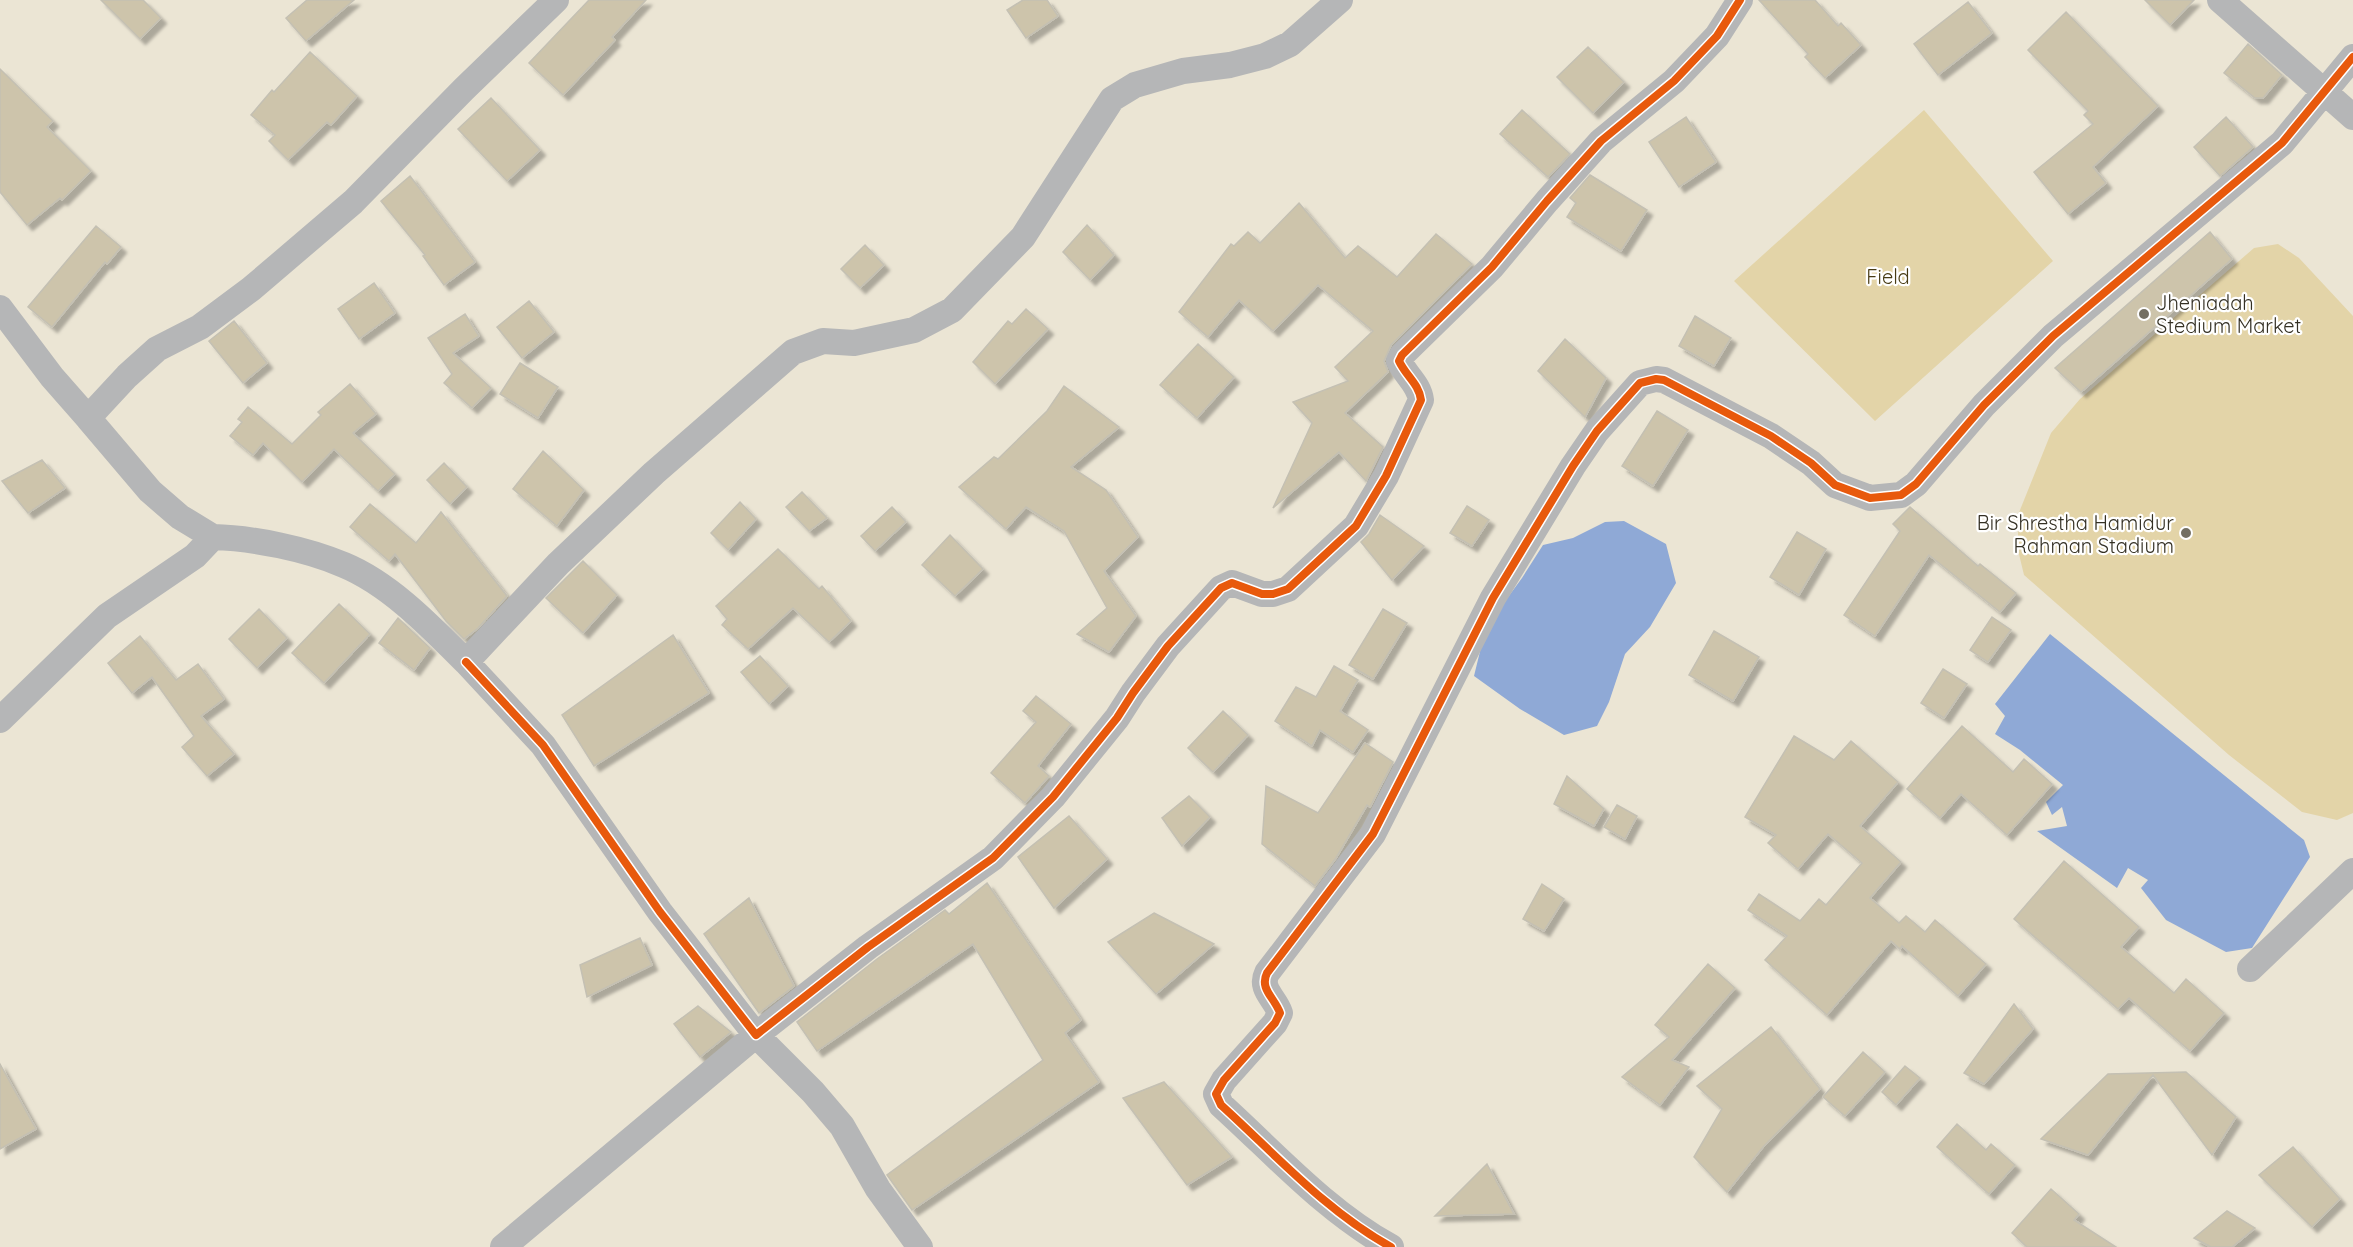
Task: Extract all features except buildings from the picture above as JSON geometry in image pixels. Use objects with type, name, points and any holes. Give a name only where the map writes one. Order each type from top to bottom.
[{"type":"street","points":[[88,418],[127,376],[157,349],[200,327],[251,289],[353,202],[464,89],[556,0]]},
{"type":"street","points":[[466,662],[558,564],[619,506],[713,420],[793,352],[823,340],[854,343],[914,330],[952,309],[1023,237],[1112,99],[1135,84],[1183,71],[1230,65],[1265,56],[1290,44],[1340,0]]},
{"type":"street","points":[[503,1247],[756,1035],[868,947],[993,858],[1053,796],[1118,718],[1139,683],[1168,646],[1221,588],[1232,583],[1262,594],[1273,594],[1288,588],[1356,526],[1386,476],[1421,400],[1419,389],[1404,371],[1400,361],[1402,355],[1492,267],[1601,141],[1689,66],[1717,36],[1740,0]]},
{"type":"street","points":[[2220,0],[2353,117]]},
{"type":"street","points":[[1391,1247],[1361,1230],[1320,1196],[1221,1105],[1216,1094],[1224,1080],[1275,1023],[1280,1013],[1264,987],[1263,981],[1267,973],[1373,834],[1493,598],[1563,481],[1597,431],[1640,383],[1656,379],[1664,380],[1771,436],[1811,464],[1835,485],[1870,498],[1901,495],[1916,484],[1984,405],[2053,336],[2282,143],[2353,57]]},
{"type":"street","points":[[0,308],[52,377],[150,491],[180,517],[213,537],[256,541],[344,565],[380,586],[408,607],[466,662],[543,745],[660,912],[756,1035],[813,1092],[842,1126],[878,1189],[920,1247]]},
{"type":"street","points":[[0,720],[107,615],[195,556],[213,537]]},
{"type":"street","points":[[2250,969],[2353,871]]},
{"type":"green space","name":"Field","points":[[1924,110],[2053,261],[1875,421],[1734,281]]},
{"type":"green space","name":"Bir Shrestha Hamidur Rahman Stadium","points":[[2278,244],[2299,258],[2353,316],[2353,813],[2337,820],[2302,812],[2229,755],[2024,575],[2018,550],[2018,515],[2051,433],[2080,399],[2254,248]]},
{"type":"water","points":[[1624,521],[1666,544],[1676,583],[1650,627],[1625,654],[1609,702],[1597,726],[1564,735],[1520,709],[1474,676],[1486,627],[1543,545],[1573,538],[1605,522]]},
{"type":"water","points":[[2050,634],[2304,840],[2310,857],[2252,948],[2226,952],[2166,920],[2141,888],[2148,880],[2128,868],[2117,888],[2037,831],[2067,826],[2062,807],[2052,815],[2046,802],[2063,785],[2020,750],[1995,734],[2005,716],[1995,704]]},
{"type":"cycle path","points":[[466,662],[543,745],[660,912],[756,1035],[868,947],[993,858],[1053,797],[1117,718],[1168,646],[1221,588],[1232,583],[1262,594],[1273,594],[1288,589],[1356,526],[1386,476],[1421,400],[1418,389],[1399,361],[1402,355],[1492,267],[1601,141],[1674,81],[1717,36],[1740,0]]},
{"type":"cycle path","points":[[1391,1247],[1323,1200],[1221,1105],[1216,1094],[1224,1080],[1275,1023],[1280,1013],[1266,989],[1267,973],[1373,834],[1493,598],[1573,466],[1597,431],[1640,383],[1656,379],[1664,380],[1771,436],[1811,463],[1835,485],[1870,498],[1901,495],[1916,484],[1984,405],[2053,336],[2282,143],[2353,57]]},
{"type":"place","name":"Jheniadah Stedium Market","points":[[2144,314]]},
{"type":"place","name":"Bir Shrestha Hamidur Rahman Stadium","points":[[2186,533]]}]
